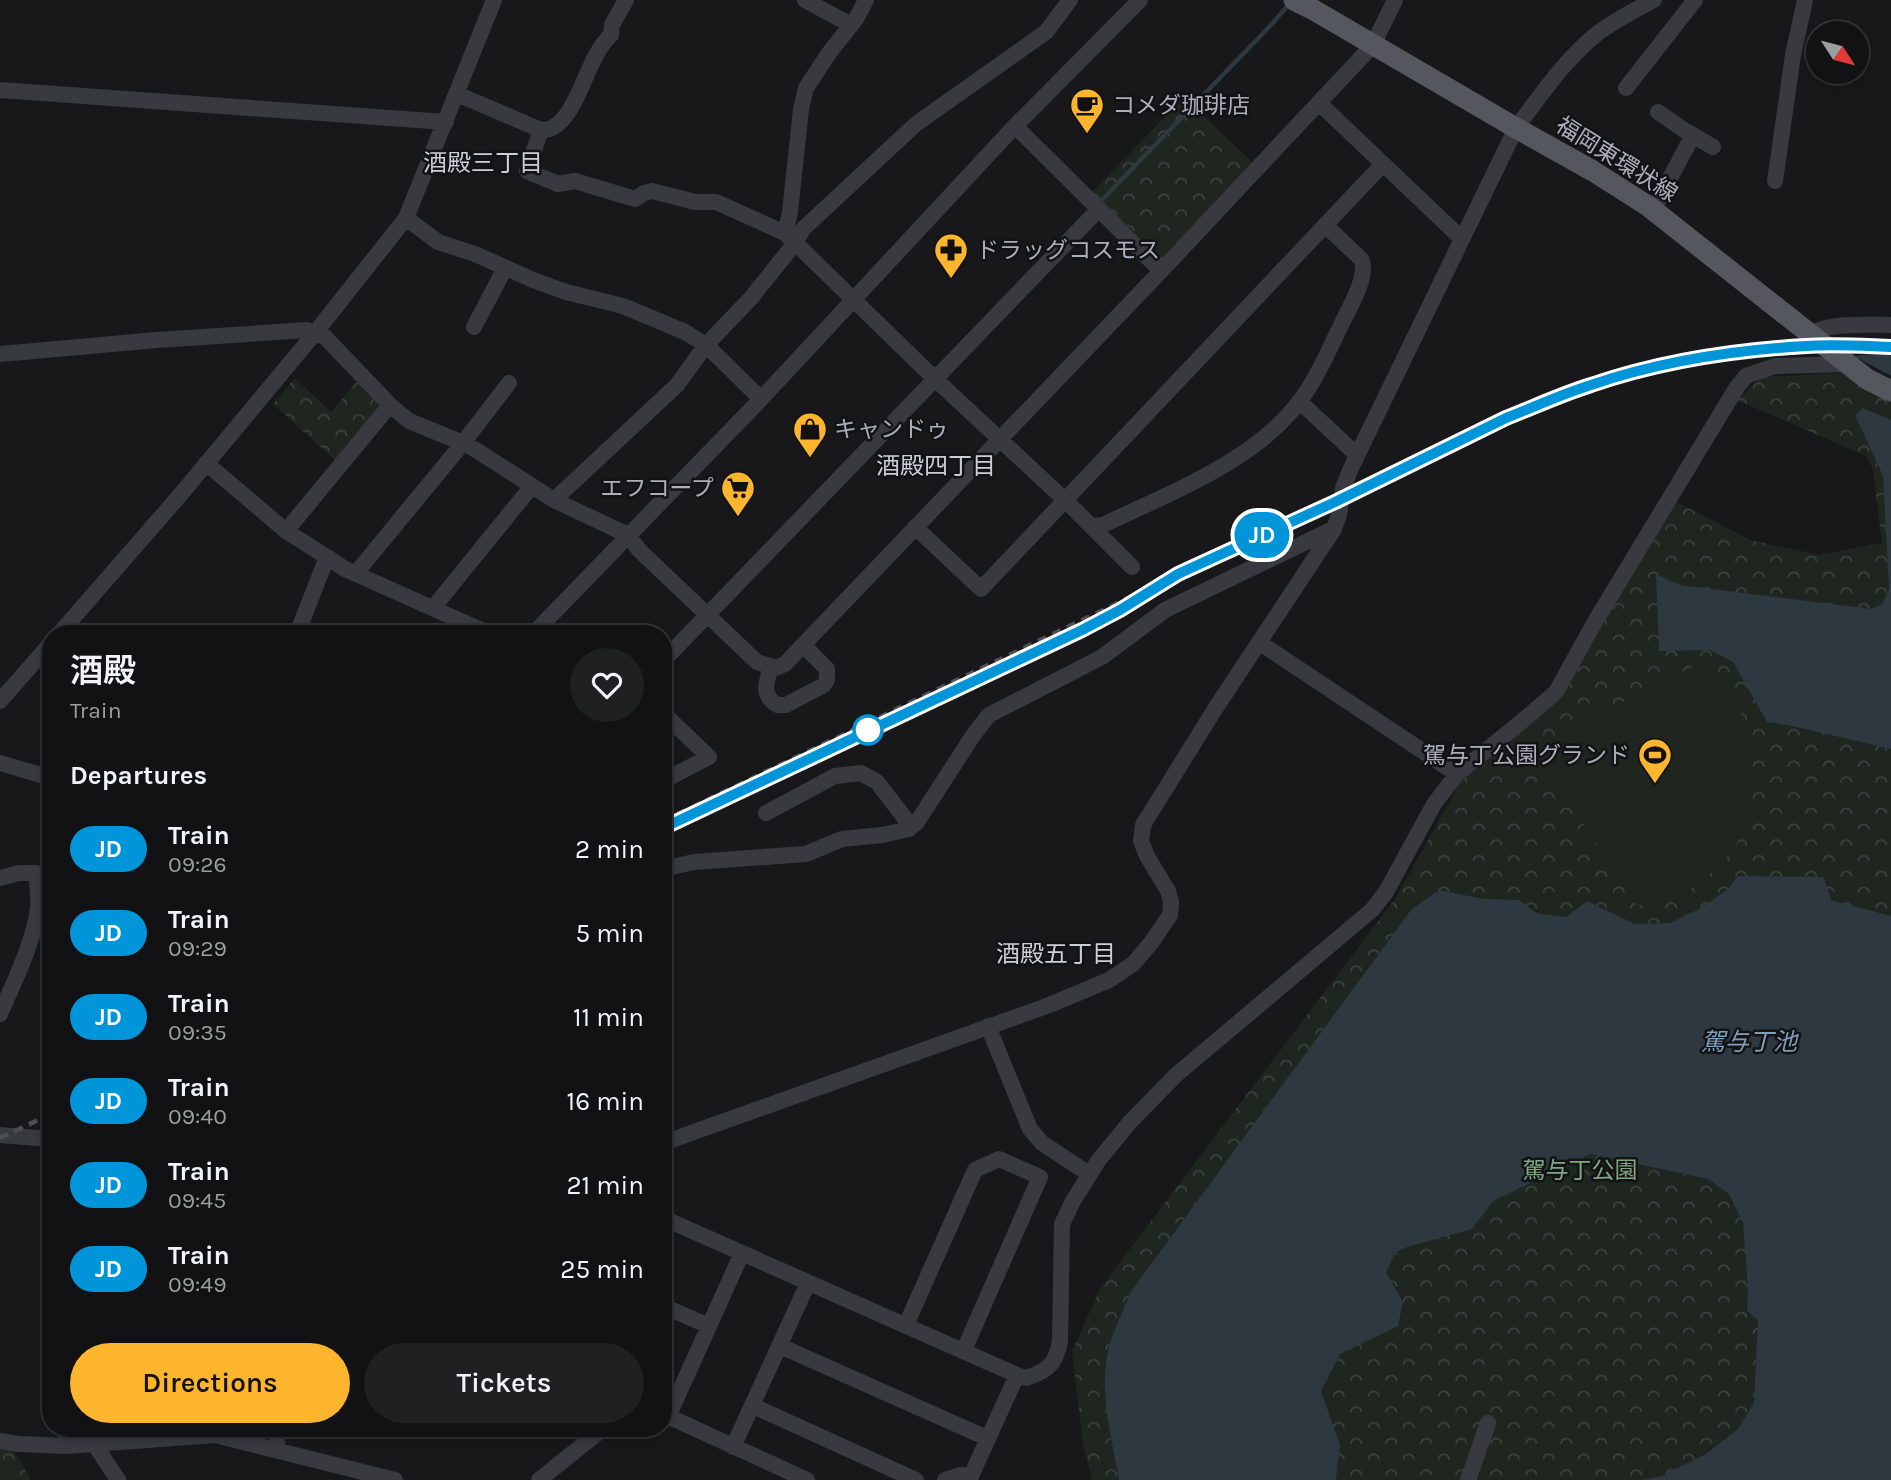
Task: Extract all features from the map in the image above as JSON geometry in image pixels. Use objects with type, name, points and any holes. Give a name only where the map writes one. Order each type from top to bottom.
[{"type":"main road","name":"福岡東環状線","points":[[1294,0],[1593,171],[1653,210],[1867,379],[1891,391]]},
{"type":"street","points":[[67,625],[315,333],[406,218],[494,0]]},
{"type":"street","points":[[457,94],[541,130],[552,128],[572,105],[602,43],[611,34],[612,25],[626,0]]},
{"type":"street","points":[[805,0],[851,25]]},
{"type":"street","points":[[790,238],[800,109],[806,88],[866,0]]},
{"type":"street","points":[[554,500],[677,385],[706,345],[751,298],[790,238],[916,124],[1046,32],[1070,0]]},
{"type":"street","points":[[542,625],[761,399],[1015,127],[1140,0]]},
{"type":"street","points":[[0,354],[307,330],[325,337],[408,421],[463,443],[554,500],[628,535],[639,550],[757,662],[776,668],[785,664],[1373,45],[1395,0]]},
{"type":"street","points":[[672,1140],[1047,1006],[1109,980],[1133,964],[1170,915],[1171,902],[1168,891],[1144,848],[1143,825],[1215,709],[1334,529],[1343,488],[1357,455],[1516,128],[1575,53],[1599,32],[1654,0]]},
{"type":"street","points":[[1626,88],[1695,0]]},
{"type":"street","points":[[1775,181],[1793,55],[1805,0]]},
{"type":"street","points":[[0,90],[446,122]]},
{"type":"street","points":[[1319,103],[1462,239]]},
{"type":"street","points":[[1658,112],[1713,147]]},
{"type":"street","points":[[1015,127],[1161,271]]},
{"type":"street","points":[[541,130],[527,171],[558,184],[575,181],[635,199],[652,191],[695,202],[716,202],[790,238],[1132,567]]},
{"type":"street","points":[[1653,210],[1693,135]]},
{"type":"street","points":[[915,527],[981,589],[1383,164]]},
{"type":"street","points":[[672,653],[1099,209]]},
{"type":"street","points":[[406,218],[438,243],[475,254],[566,292],[623,306],[685,332],[706,345],[761,399]]},
{"type":"street","points":[[1091,526],[1103,525],[1229,463],[1279,424],[1299,401],[1345,318],[1363,274],[1364,266],[1360,260],[1325,225]]},
{"type":"street","points":[[474,327],[505,268]]},
{"type":"street","points":[[1812,334],[1817,330],[1839,327],[1891,325]]},
{"type":"street","points":[[672,1222],[1026,1378],[1051,1367],[1058,1354],[1060,1341],[1062,1224],[1089,1174],[1130,1122],[1176,1075],[1372,910],[1386,892],[1434,804],[1457,774],[1556,692],[1593,625],[1746,376],[1775,366],[1848,364]]},
{"type":"street","points":[[356,573],[509,383]]},
{"type":"street","points":[[1299,401],[1357,455]]},
{"type":"street","points":[[286,531],[390,405]]},
{"type":"street","points":[[206,463],[286,531],[327,557],[470,625]]},
{"type":"street","points":[[433,608],[531,486]]},
{"type":"street","points":[[672,867],[694,862],[806,855],[842,839],[909,830],[989,715],[1102,657],[1165,610],[1334,529]]},
{"type":"street","points":[[301,625],[327,557]]},
{"type":"street","points":[[1259,643],[1457,774]]},
{"type":"street","points":[[771,667],[765,687],[766,694],[777,705],[786,705],[824,685],[827,669],[803,645]]},
{"type":"street","points":[[0,701],[42,653]]},
{"type":"street","points":[[672,722],[709,757],[672,776]]},
{"type":"street","points":[[0,763],[42,775]]},
{"type":"street","points":[[766,813],[835,776],[861,774],[877,782],[904,817],[909,830]]},
{"type":"street","points":[[0,878],[19,873],[36,873],[38,905],[26,952],[0,1014]]},
{"type":"street","points":[[988,1026],[1030,1129],[1042,1143],[1089,1174]]},
{"type":"street","points":[[0,1135],[42,1138]]},
{"type":"street","points":[[906,1325],[975,1170],[999,1159],[1030,1172],[1040,1177],[964,1350]]},
{"type":"street","points":[[672,1403],[742,1253]]},
{"type":"street","points":[[733,1447],[808,1283]]},
{"type":"street","points":[[672,1310],[709,1326]]},
{"type":"street","points":[[780,1346],[987,1438]]},
{"type":"street","points":[[945,1480],[961,1475],[971,1476],[1017,1374]]},
{"type":"street","points":[[753,1406],[916,1480]]},
{"type":"street","points":[[672,1418],[807,1480]]},
{"type":"street","points":[[1468,1480],[1488,1423]]},
{"type":"street","points":[[65,1446],[66,1437]]},
{"type":"street","points":[[0,1441],[65,1446],[191,1437]]},
{"type":"street","points":[[223,1437],[395,1480]]},
{"type":"street","points":[[277,1437],[278,1450]]},
{"type":"street","points":[[540,1480],[593,1437]]},
{"type":"street","points":[[95,1445],[118,1480]]},
{"type":"green space","points":[[1184,97],[1254,164],[1162,261],[1091,193]]},
{"type":"green space","name":"駕与丁公園","points":[[1845,373],[1891,399],[1891,1480],[1092,1480],[1083,1443],[1072,1351],[1101,1287],[1395,899],[1463,777],[1558,694],[1673,500],[1750,540],[1819,555],[1882,543],[1873,469],[1866,456],[1737,400],[1762,377]]},
{"type":"green space","points":[[295,378],[331,412],[358,380],[381,403],[336,461],[273,404]]},
{"type":"green space","name":"駕与丁公園グランド","points":[[1700,663],[1720,674],[1743,717],[1753,763],[1751,808],[1735,848],[1699,885],[1652,907],[1636,904],[1541,759],[1547,740]]},
{"type":"green space","points":[[0,1438],[14,1452],[31,1480],[0,1480]]},
{"type":"water","points":[[1891,353],[1891,376],[1854,356]]},
{"type":"water","points":[[1863,408],[1891,420],[1891,749],[1767,722],[1733,662],[1710,650],[1659,651],[1656,574],[1680,585],[1872,609],[1882,604],[1889,589],[1883,476],[1855,415]]},
{"type":"water","name":"駕与丁池","points":[[1738,876],[1824,877],[1831,900],[1891,916],[1891,1480],[1640,1480],[1659,1477],[1706,1454],[1738,1429],[1754,1403],[1758,1320],[1747,1311],[1743,1223],[1729,1194],[1708,1179],[1591,1154],[1493,1201],[1472,1229],[1407,1247],[1395,1253],[1386,1272],[1403,1302],[1398,1326],[1340,1354],[1321,1391],[1340,1445],[1336,1480],[1119,1480],[1108,1418],[1105,1371],[1111,1339],[1132,1290],[1411,910],[1439,890],[1484,899],[1519,900],[1536,913],[1566,917],[1587,901],[1635,924],[1670,923],[1701,908],[1727,890]]},
{"type":"waterway","points":[[1098,204],[1290,3]]},
{"type":"railway","points":[[672,817],[1506,417],[1591,384],[1680,361],[1756,350],[1825,345],[1891,347]]},
{"type":"railway","points":[[0,1138],[42,1118]]},
{"type":"train","name":"JD","points":[[672,824],[1082,630],[1178,574],[1527,409],[1591,384],[1680,361],[1805,346],[1891,347]]},
{"type":"place","name":"コメダ珈琲店","points":[[1087,135]]},
{"type":"place","name":"ドラッグコスモス","points":[[951,280]]},
{"type":"place","name":"キャンドゥ","points":[[810,459]]},
{"type":"place","name":"エフコープ","points":[[738,518]]},
{"type":"place","name":"駕与丁公園グランド","points":[[1655,785]]},
{"type":"district","name":"酒殿三丁目","points":[[483,163]]},
{"type":"district","name":"酒殿四丁目","points":[[936,466]]},
{"type":"district","name":"酒殿五丁目","points":[[1056,954]]}]
